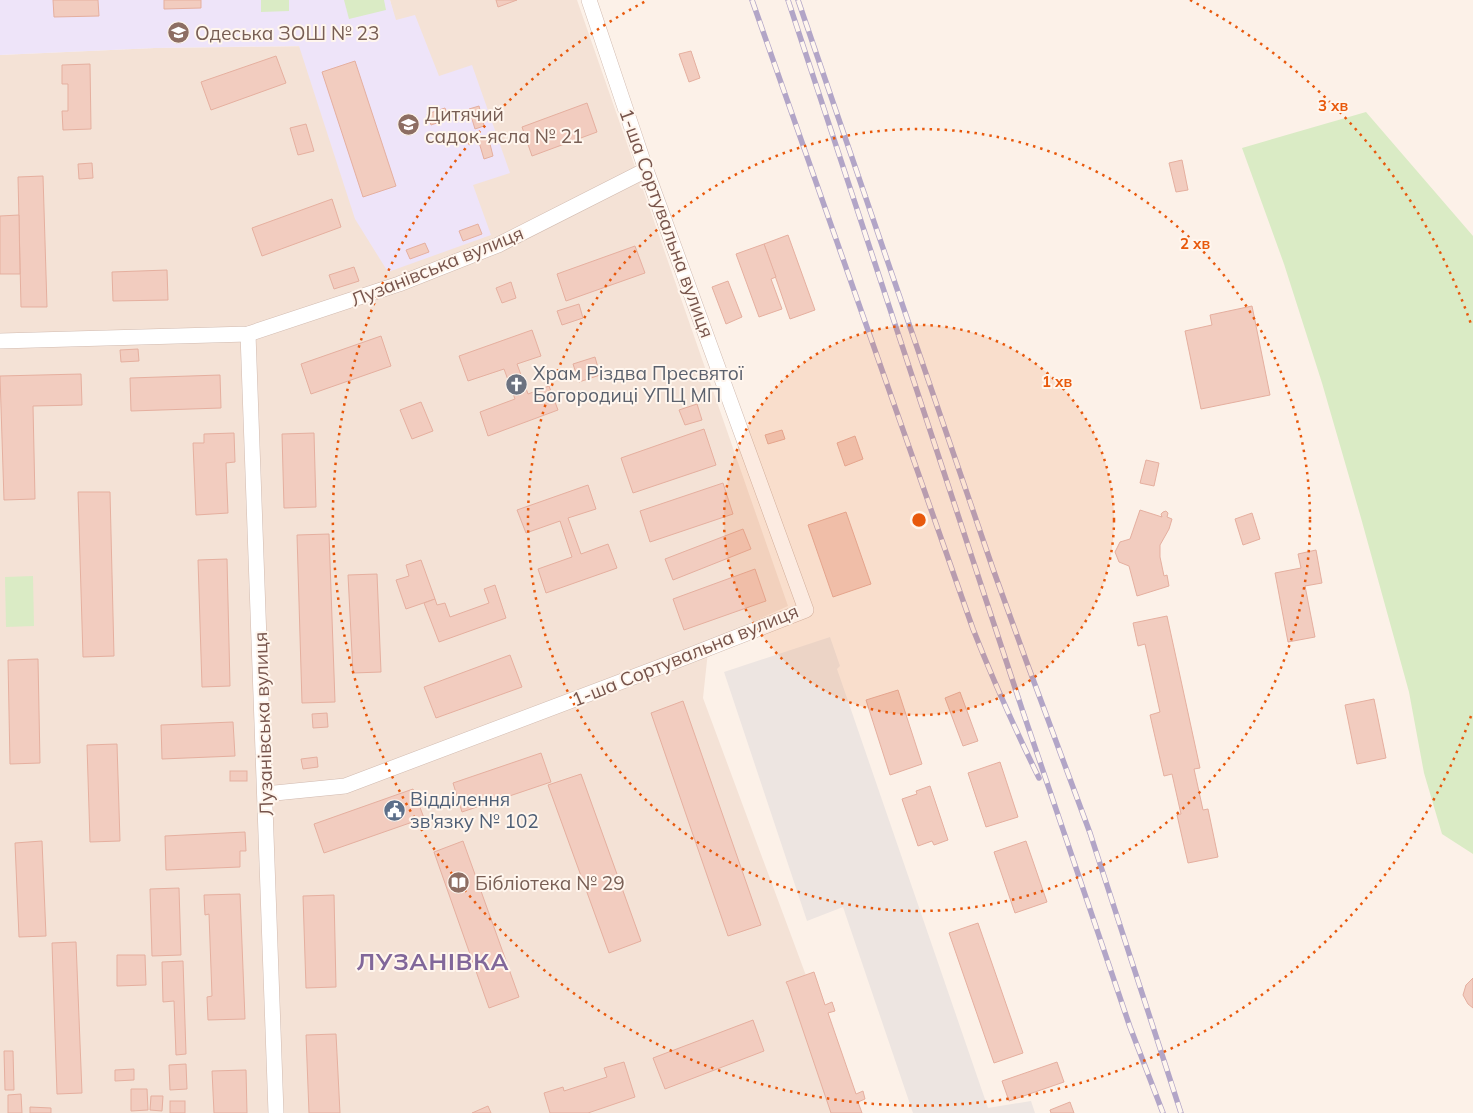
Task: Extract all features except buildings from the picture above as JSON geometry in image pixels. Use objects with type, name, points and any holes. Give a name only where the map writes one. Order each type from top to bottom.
[{"type":"street","name":"1-ша Сортувальна вулиця","points":[[265,794],[345,786],[806,610],[646,170],[589,0]]},
{"type":"street","name":"Лузанівська вулиця","points":[[0,341],[248,334],[393,286],[498,245],[646,170]]},
{"type":"street","name":"Лузанівська вулиця","points":[[248,334],[276,1113]]},
{"type":"shaded area","name":"Дитячий садок-ясла № 21","points":[[0,0],[390,0],[396,20],[415,15],[439,76],[472,65],[510,173],[473,185],[491,235],[388,272],[355,219],[299,46],[155,48],[0,55]]},
{"type":"shaded area","points":[[390,0],[577,0],[788,606],[709,642],[703,698],[857,1113],[0,1113],[0,55],[155,48],[322,46],[395,20]]},
{"type":"shaded area","points":[[830,637],[840,666],[837,669],[988,1108],[1031,1101],[1035,1113],[913,1113],[843,907],[807,921],[724,672]]},
{"type":"green space","points":[[261,0],[289,0],[289,11],[261,12]]},
{"type":"green space","points":[[344,0],[384,0],[386,10],[349,19]]},
{"type":"green space","points":[[1366,112],[1473,236],[1473,854],[1442,834],[1424,773],[1409,692],[1322,383],[1284,264],[1242,148]]},
{"type":"green space","points":[[33,576],[34,626],[6,627],[5,577]]},
{"type":"railway","points":[[752,0],[973,629],[1004,704],[1039,778]]},
{"type":"railway","points":[[788,0],[1022,709],[1130,1027],[1163,1113]]},
{"type":"railway","points":[[798,0],[993,569],[1090,833],[1181,1113]]},
{"type":"place","name":"Одеська ЗОШ № 23","points":[[179,33]]},
{"type":"place","name":"Дитячий садок-ясла № 21","points":[[409,125]]},
{"type":"place","name":"Храм Різдва Пресвятої Богородиці УПЦ МП","points":[[517,384]]},
{"type":"place","name":"Відділення зв'язку № 102","points":[[394,810]]},
{"type":"place","name":"Бібліотека № 29","points":[[459,883]]},
{"type":"district","name":"ЛУЗАНІВКА","points":[[433,961]]}]
